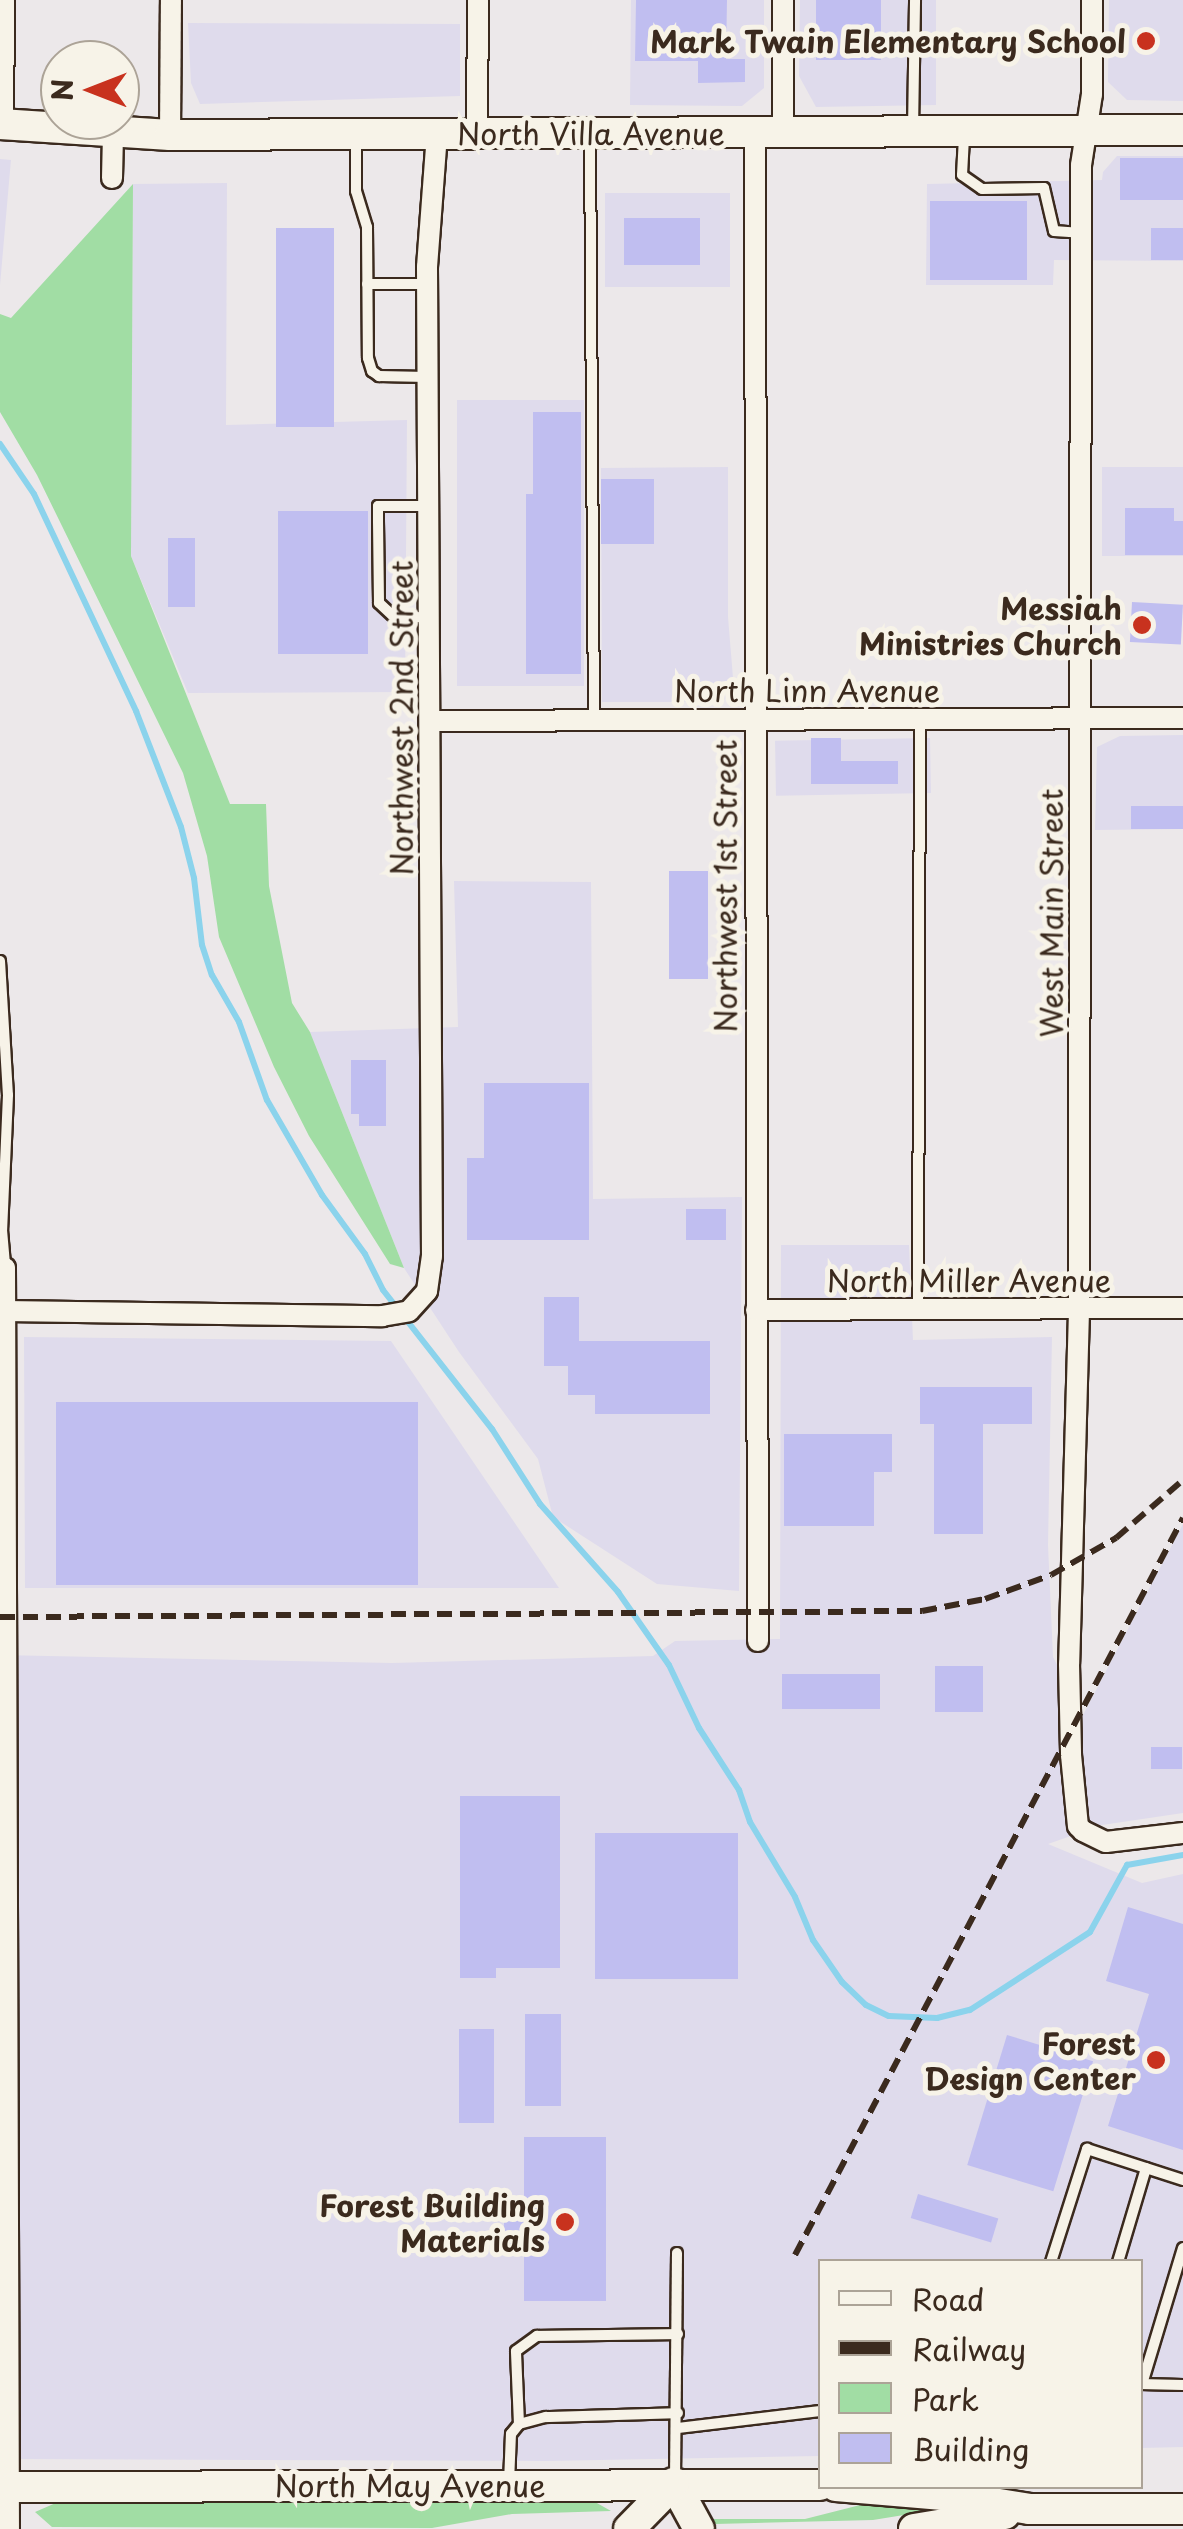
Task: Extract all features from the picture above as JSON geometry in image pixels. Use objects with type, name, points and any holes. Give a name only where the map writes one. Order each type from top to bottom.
[{"type":"main road","name":"North Villa Avenue","points":[[2,124],[40,127]]},
{"type":"main road","name":"North Villa Avenue","points":[[140,134],[1183,130]]},
{"type":"main road","points":[[629,2529],[674,2484],[699,2529]]},
{"type":"main road","name":"North May Avenue","points":[[4,2487],[818,2485]]},
{"type":"main road","points":[[866,2489],[1019,2504],[1183,2509]]},
{"type":"main road","points":[[914,2529],[1019,2504]]},
{"type":"street","points":[[2,124],[4,0]]},
{"type":"street","points":[[170,0],[170,135]]},
{"type":"street","points":[[477,134],[478,0]]},
{"type":"street","name":"Northwest 1st Street","points":[[758,1641],[755,720],[769,131],[783,0]]},
{"type":"street","name":"West Main Street","points":[[1092,0],[1092,94],[1086,131],[1081,232],[1079,1311],[1069,1664],[1078,1826],[1106,1842],[1183,1833]]},
{"type":"street","name":"Northwest 2nd Street","points":[[5,1311],[382,1316],[416,1304],[427,1291],[432,1256],[432,721],[427,284],[438,134]]},
{"type":"street","points":[[112,178],[113,140]]},
{"type":"street","name":"North Linn Avenue","points":[[432,721],[1183,718]]},
{"type":"street","points":[[3,1268],[4,2487],[8,2529]]},
{"type":"street","name":"North Miller Avenue","points":[[756,1310],[1183,1308]]},
{"type":"lane","points":[[912,131],[915,0]]},
{"type":"lane","points":[[965,131],[962,175],[982,189],[1044,188],[1054,231],[1081,232]]},
{"type":"lane","points":[[590,132],[594,720]]},
{"type":"lane","points":[[356,134],[356,191],[367,227],[372,371],[379,376],[427,377]]},
{"type":"lane","points":[[368,284],[427,284]]},
{"type":"lane","points":[[430,506],[378,506],[378,592],[385,611],[400,618],[430,618]]},
{"type":"lane","points":[[918,1312],[920,720]]},
{"type":"lane","points":[[0,960],[3,1268]]},
{"type":"lane","points":[[1052,2259],[1087,2149],[1183,2180]]},
{"type":"lane","points":[[1119,2259],[1146,2168]]},
{"type":"lane","points":[[1143,2378],[1183,2248]]},
{"type":"lane","points":[[674,2484],[678,2428],[678,2253]]},
{"type":"lane","points":[[519,2424],[516,2351],[537,2336],[678,2334]]},
{"type":"lane","points":[[1143,2384],[1183,2385]]},
{"type":"lane","points":[[678,2428],[818,2411]]},
{"type":"lane","points":[[510,2484],[511,2434],[519,2424],[546,2417],[678,2414]]},
{"type":"shaded area","points":[[631,0],[764,0],[764,88],[742,106],[630,105]]},
{"type":"shaded area","points":[[800,0],[936,0],[936,105],[816,107],[799,76]]},
{"type":"shaded area","name":"Mark Twain Elementary School","points":[[1109,0],[1183,0],[1183,101],[1127,100],[1108,82]]},
{"type":"shaded area","points":[[188,23],[460,24],[460,96],[200,104],[191,83]]},
{"type":"shaded area","points":[[1117,156],[1183,156],[1183,261],[1054,260],[1053,285],[926,285],[927,184],[1102,180],[1103,172]]},
{"type":"shaded area","points":[[0,159],[11,160],[0,285]]},
{"type":"shaded area","points":[[227,183],[226,425],[407,420],[405,692],[188,693],[131,556],[133,184]]},
{"type":"shaded area","points":[[605,193],[730,193],[730,287],[605,287]]},
{"type":"shaded area","points":[[457,400],[584,400],[584,686],[457,686]]},
{"type":"shaded area","points":[[728,467],[728,617],[734,690],[722,702],[602,702],[601,468]]},
{"type":"shaded area","points":[[1102,467],[1183,467],[1183,556],[1102,556]]},
{"type":"shaded area","points":[[1183,735],[1183,829],[1095,830],[1097,747],[1120,736]]},
{"type":"shaded area","points":[[930,738],[931,793],[776,796],[775,741]]},
{"type":"shaded area","points":[[454,881],[591,882],[593,1199],[742,1197],[739,1591],[657,1584],[553,1517],[538,1459],[459,1352],[404,1268],[310,1032],[458,1027]]},
{"type":"shaded area","points":[[781,1245],[909,1245],[913,1340],[1052,1337],[1048,1545],[1053,1657],[1083,1715],[1183,1524],[1183,1813],[1102,1825],[1048,1844],[1142,1883],[1183,1874],[1183,2447],[1143,2448],[1143,2259],[818,2259],[818,2456],[545,2461],[0,2459],[0,1655],[392,1663],[653,1656],[675,1641],[780,1639]]},
{"type":"shaded area","points":[[24,1337],[391,1341],[559,1588],[25,1588]]},
{"type":"green space","points":[[133,184],[131,556],[230,804],[266,804],[269,886],[292,1003],[310,1032],[404,1268],[390,1264],[309,1136],[274,1067],[219,937],[207,856],[183,773],[37,475],[0,412],[0,314],[11,318]]},
{"type":"green space","points":[[588,2498],[611,2511],[512,2514],[432,2528],[52,2527],[35,2512],[65,2499]]},
{"type":"green space","points":[[876,2501],[941,2509],[873,2520],[715,2524],[711,2519],[805,2519]]},
{"type":"building","points":[[636,0],[727,0],[726,59],[745,59],[745,82],[698,83],[698,61],[635,61]]},
{"type":"building","points":[[816,0],[881,0],[881,60],[816,60]]},
{"type":"building","points":[[1120,158],[1183,158],[1183,200],[1120,200]]},
{"type":"building","points":[[930,201],[1027,201],[1027,280],[930,280]]},
{"type":"building","points":[[624,218],[700,218],[700,265],[624,265]]},
{"type":"building","points":[[276,228],[334,228],[334,427],[276,427]]},
{"type":"building","points":[[1151,228],[1183,228],[1183,260],[1151,260]]},
{"type":"building","points":[[533,412],[581,412],[581,674],[526,674],[526,494],[533,494]]},
{"type":"building","points":[[601,479],[654,479],[654,544],[601,544]]},
{"type":"building","points":[[1125,508],[1174,508],[1174,521],[1183,521],[1183,555],[1125,555]]},
{"type":"building","points":[[278,511],[368,511],[368,654],[278,654]]},
{"type":"building","points":[[168,538],[195,538],[195,607],[168,607]]},
{"type":"building","points":[[1132,602],[1183,605],[1181,645],[1130,642]]},
{"type":"building","points":[[811,738],[841,738],[841,761],[898,761],[898,784],[811,784]]},
{"type":"building","points":[[1131,806],[1183,806],[1183,829],[1131,829]]},
{"type":"building","points":[[669,871],[708,871],[708,979],[669,979]]},
{"type":"building","points":[[351,1060],[386,1060],[386,1126],[359,1126],[359,1114],[351,1114]]},
{"type":"building","points":[[484,1083],[589,1083],[589,1240],[467,1240],[467,1158],[484,1158]]},
{"type":"building","points":[[686,1209],[726,1209],[726,1240],[686,1240]]},
{"type":"building","points":[[544,1297],[579,1297],[579,1341],[710,1341],[710,1414],[595,1414],[595,1395],[568,1395],[568,1366],[544,1366]]},
{"type":"building","points":[[920,1387],[1032,1387],[1032,1424],[983,1424],[983,1534],[934,1534],[934,1424],[920,1424]]},
{"type":"building","points":[[56,1402],[418,1402],[418,1585],[56,1585]]},
{"type":"building","points":[[784,1434],[892,1434],[892,1472],[874,1472],[874,1526],[784,1526]]},
{"type":"building","points":[[935,1666],[983,1666],[983,1712],[935,1712]]},
{"type":"building","points":[[782,1674],[880,1674],[880,1709],[782,1709]]},
{"type":"building","points":[[1151,1747],[1182,1747],[1182,1769],[1151,1769]]},
{"type":"building","points":[[460,1796],[560,1796],[560,1968],[496,1968],[496,1978],[460,1978]]},
{"type":"building","points":[[595,1833],[738,1833],[738,1979],[595,1979]]},
{"type":"building","name":"Forest Design Center","points":[[1128,1907],[1183,1924],[1183,2150],[1108,2126],[1149,1994],[1106,1981]]},
{"type":"building","points":[[525,2014],[561,2014],[561,2106],[525,2106]]},
{"type":"building","points":[[459,2029],[494,2029],[494,2123],[459,2123]]},
{"type":"building","points":[[1007,2035],[1093,2061],[1053,2191],[967,2165]]},
{"type":"building","name":"Forest Building Materials","points":[[524,2137],[606,2137],[606,2301],[524,2301],[524,2241],[504,2241],[504,2204],[524,2204]]},
{"type":"building","points":[[918,2194],[998,2219],[991,2242],[911,2218]]},
{"type":"waterway","points":[[0,444],[34,494],[136,711],[181,827],[194,878],[202,945],[212,975],[239,1022],[267,1100],[322,1195],[365,1254],[383,1290],[492,1429],[540,1504],[618,1592],[669,1665],[699,1728],[739,1790],[750,1822],[795,1897],[813,1940],[842,1982],[866,2005],[889,2016],[937,2018],[970,2010],[1090,1932],[1127,1865],[1183,1855]]},
{"type":"railway","points":[[0,1617],[922,1611],[985,1599],[1051,1575],[1116,1538],[1183,1480]]},
{"type":"railway","points":[[795,2255],[1183,1518]]},
{"type":"place","name":"Mark Twain Elementary School","points":[[1146,41]]},
{"type":"place","name":"Messiah Ministries Church","points":[[1142,625]]},
{"type":"place","name":"Forest Design Center","points":[[1156,2060]]},
{"type":"place","name":"Forest Building Materials","points":[[565,2222]]}]
